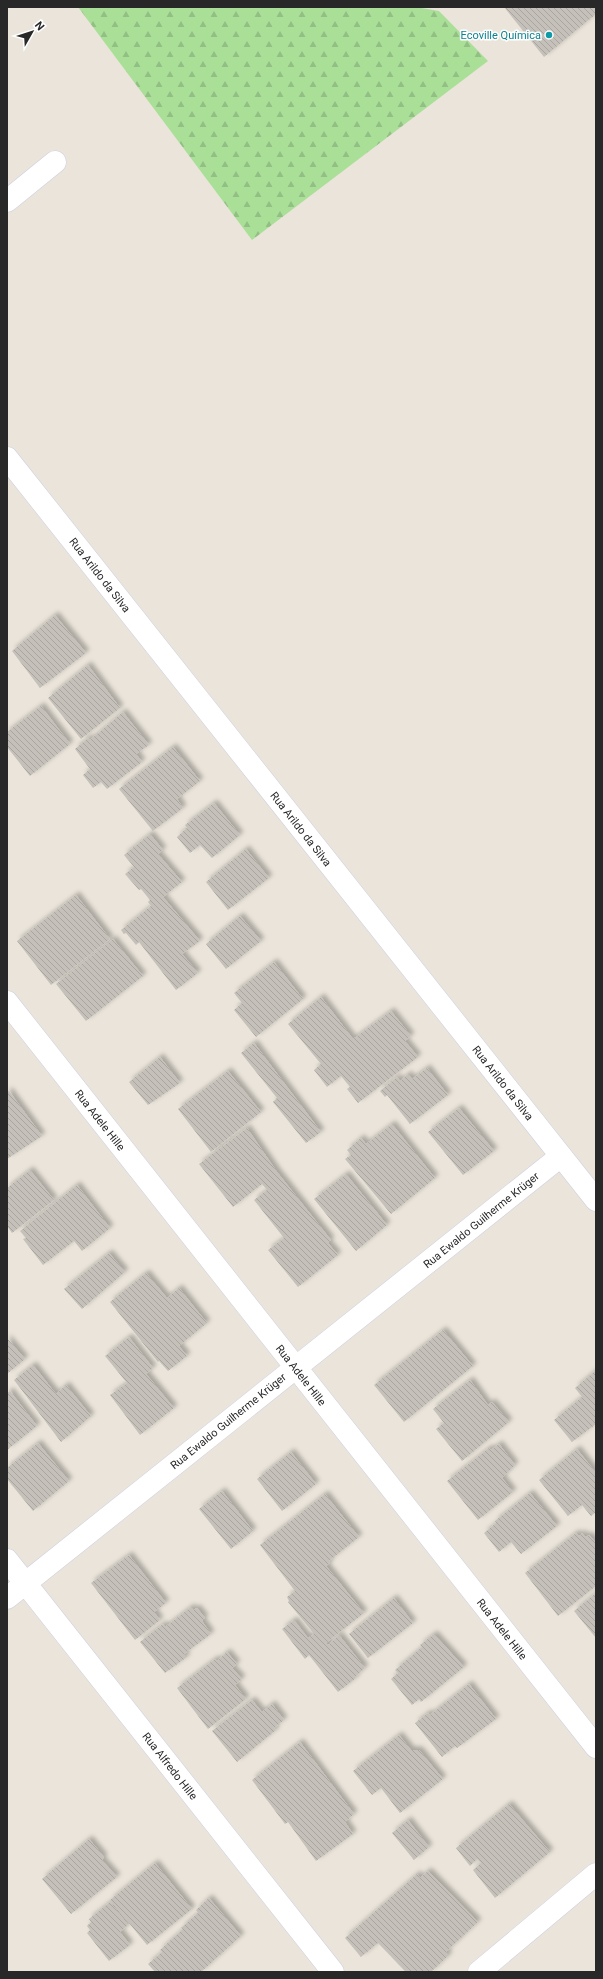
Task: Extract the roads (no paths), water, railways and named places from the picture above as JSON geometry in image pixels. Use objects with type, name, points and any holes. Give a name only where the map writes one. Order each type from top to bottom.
[{"type":"street","points":[[7,201],[56,162]]},
{"type":"street","name":"Rua Arildo da Silva","points":[[7,458],[596,1200]]},
{"type":"street","name":"Rua Adele Hille","points":[[7,1002],[596,1747]]},
{"type":"street","name":"Rua Ewaldo Guilherme Krüger","points":[[7,1598],[561,1156]]},
{"type":"street","name":"Rua Alfredo Hille","points":[[7,1560],[333,1972]]},
{"type":"street","points":[[479,1972],[596,1874]]},
{"type":"place","name":"Ecoville Química","points":[[549,35]]}]
